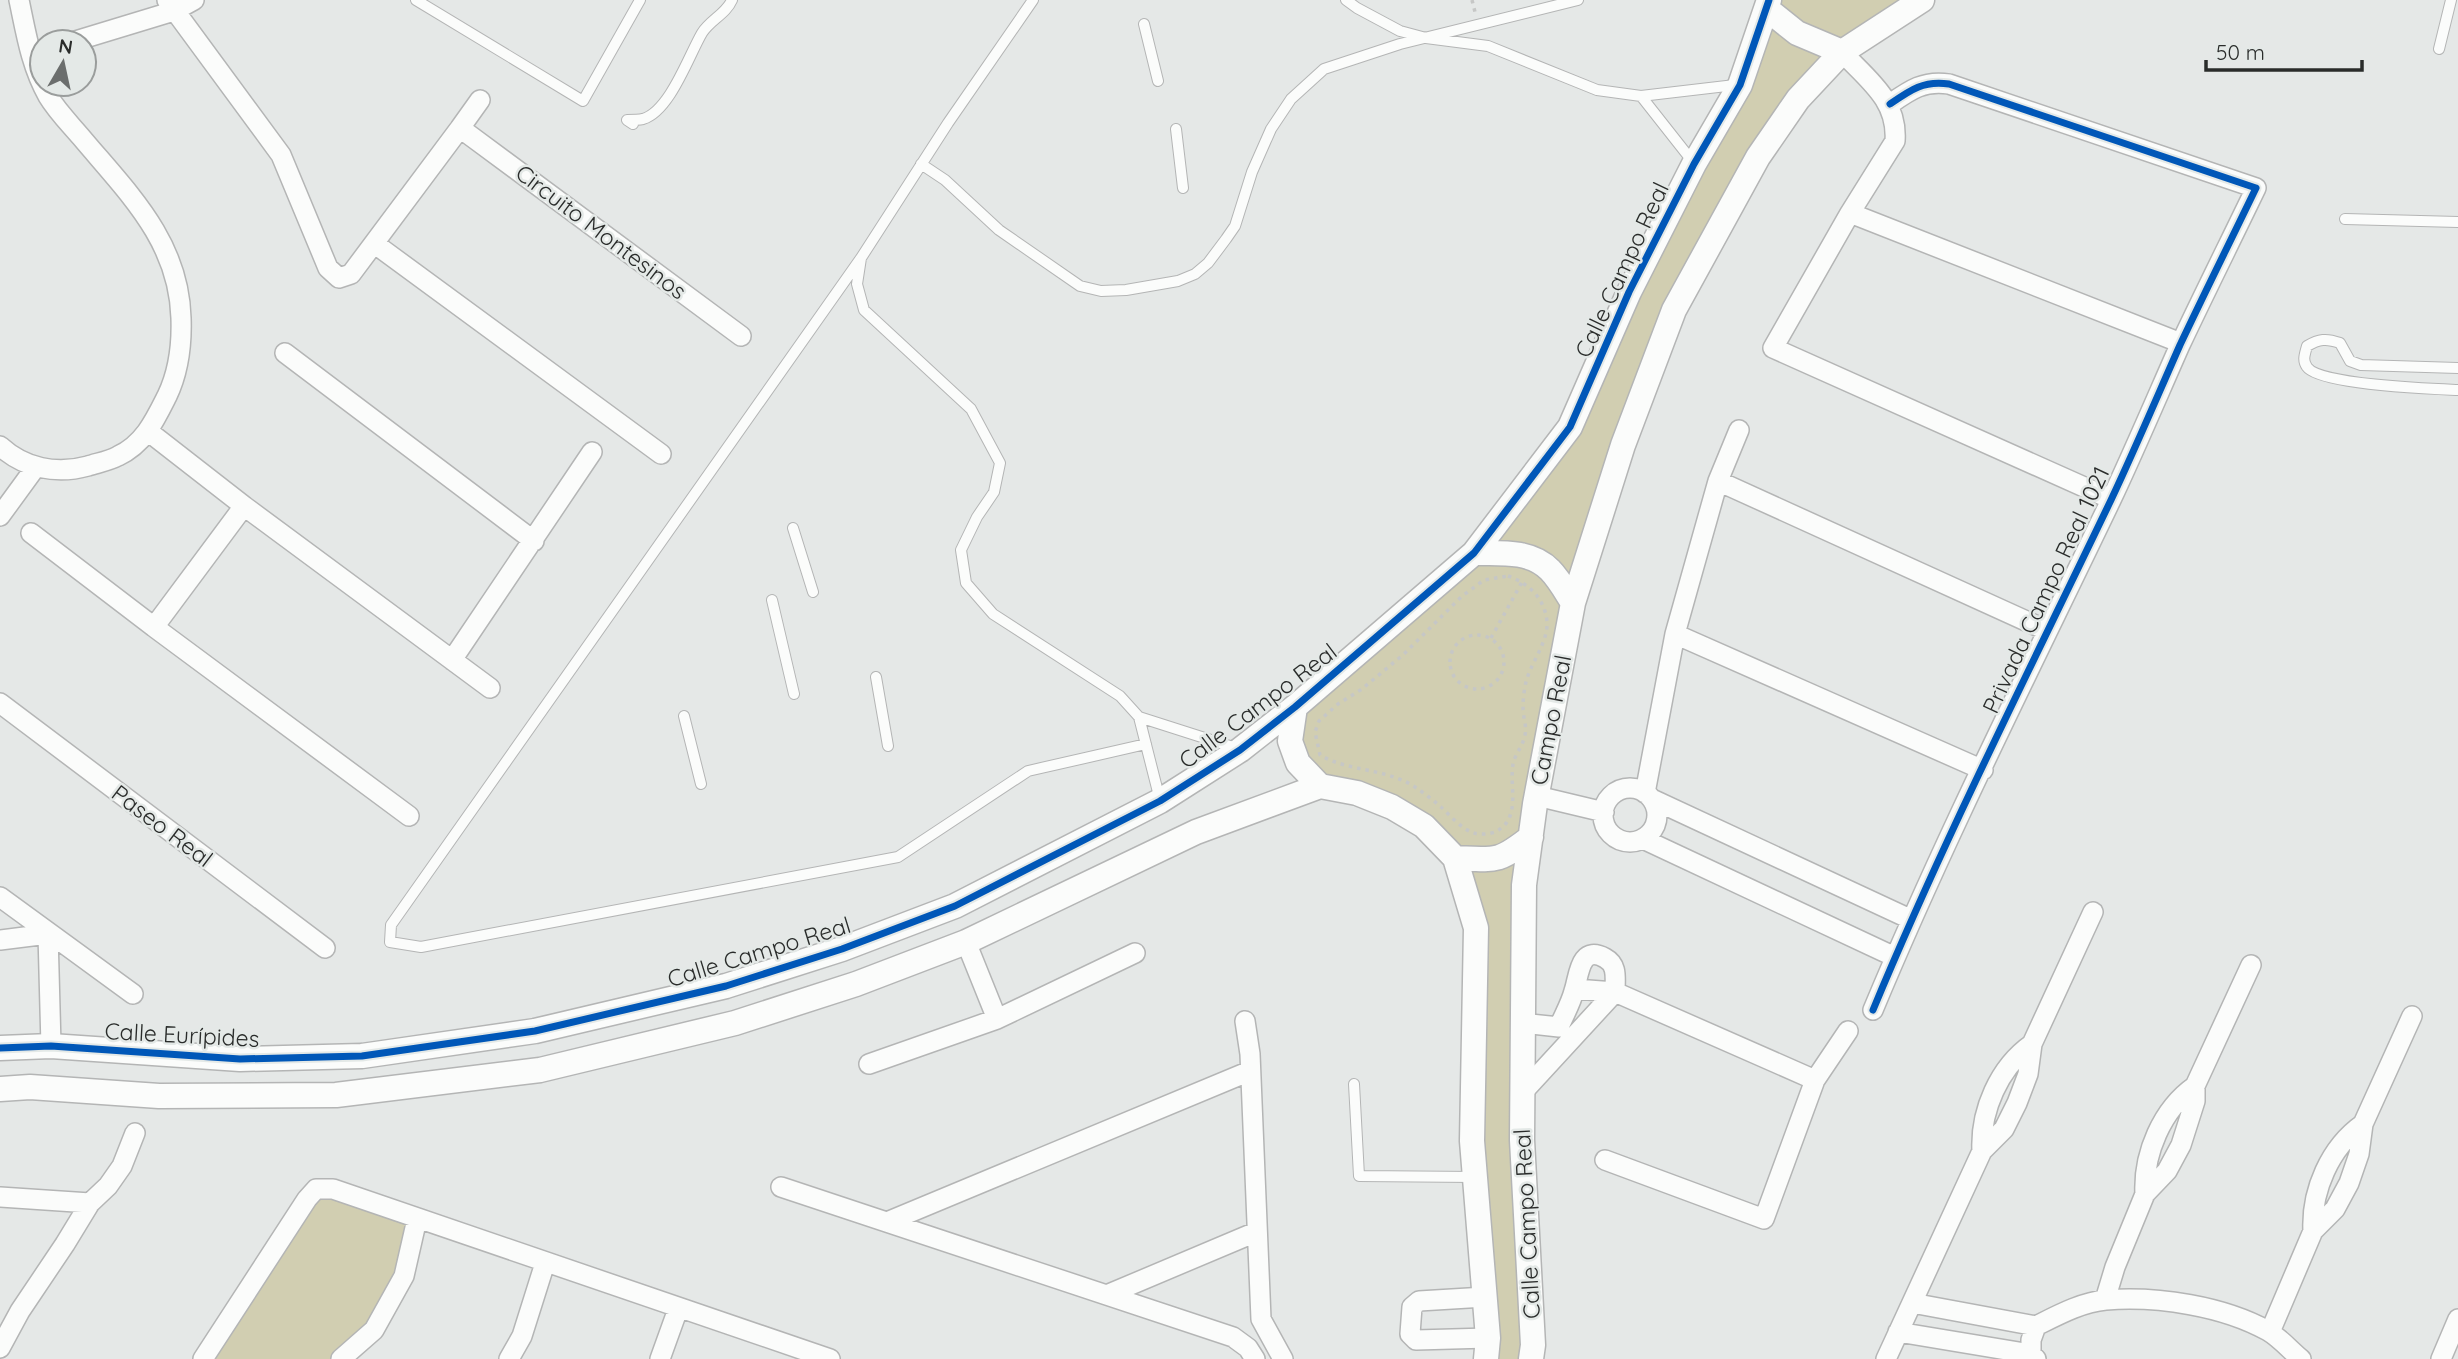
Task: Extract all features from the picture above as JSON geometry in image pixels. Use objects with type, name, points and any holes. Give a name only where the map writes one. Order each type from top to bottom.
[{"type":"street","points":[[19,0],[28,28]]},
{"type":"street","points":[[98,33],[194,0]]},
{"type":"street","points":[[1573,603],[1623,445],[1674,310],[1758,157],[1798,99],[1842,52],[1922,0]]},
{"type":"street","points":[[1768,5],[1797,33],[1842,52],[1890,104]]},
{"type":"street","name":"Calle Campo Real","points":[[362,1056],[535,1031],[726,986],[803,961],[955,906],[1160,801],[1240,750],[1295,707],[1475,553],[1570,427],[1629,292],[1694,164],[1741,85],[1768,5]]},
{"type":"street","points":[[171,6],[281,155],[328,268],[339,278],[351,274],[480,100]]},
{"type":"street","name":"Privada Campo Real 1021","points":[[1873,1010],[1910,919],[1983,770],[2046,630],[2111,499],[2181,343],[2256,188],[1949,83],[1934,82],[1916,86],[1890,104],[1896,127],[1895,141],[1850,213],[1773,348],[2111,499]]},
{"type":"street","points":[[0,446],[11,456],[34,468],[75,470],[119,456],[149,432],[174,380],[181,336],[180,293],[164,245],[135,201],[49,98]]},
{"type":"street","name":"Circuito Montesinos","points":[[460,128],[741,336]]},
{"type":"street","points":[[1850,213],[2181,343]]},
{"type":"street","points":[[374,244],[661,454]]},
{"type":"street","points":[[285,353],[534,541]]},
{"type":"street","points":[[1739,430],[1718,481],[1675,634],[1648,796],[1657,817],[1655,826],[1643,839],[1634,842],[1616,838],[1604,824],[1604,812],[1610,797],[1618,791],[1636,789],[1648,796],[1910,919]]},
{"type":"street","points":[[149,432],[244,506],[490,688]]},
{"type":"street","points":[[452,660],[592,452]]},
{"type":"street","points":[[0,516],[34,468]]},
{"type":"street","name":"Privada Campo Real 1021","points":[[1718,481],[2046,630]]},
{"type":"street","points":[[154,626],[244,506]]},
{"type":"street","points":[[31,533],[409,816]]},
{"type":"street","points":[[1475,553],[1517,554],[1535,559],[1551,570],[1573,603]]},
{"type":"street","name":"Campo Real","points":[[1531,837],[1573,603]]},
{"type":"street","points":[[1675,634],[1983,770]]},
{"type":"street","name":"Paseo Real","points":[[0,704],[325,948]]},
{"type":"street","points":[[1295,707],[1290,741],[1298,763],[1320,786]]},
{"type":"street","points":[[0,1089],[30,1087],[159,1096],[337,1095],[540,1070],[735,1023],[856,984],[965,942],[1196,832],[1320,786],[1357,793],[1392,807],[1424,826],[1455,859],[1497,860],[1509,855],[1531,837]]},
{"type":"street","points":[[1537,796],[1604,812]]},
{"type":"street","name":"Calle Campo Real","points":[[1531,837],[1524,885],[1522,1023],[1522,1140],[1533,1345],[1531,1359]]},
{"type":"street","points":[[1643,839],[1895,957]]},
{"type":"street","name":"Calle Campo Real","points":[[1455,859],[1476,928],[1472,1141],[1487,1349]]},
{"type":"street","points":[[0,897],[133,994]]},
{"type":"street","points":[[1886,1359],[1982,1151],[1983,1119],[1993,1094],[2018,1053],[2032,1044],[2093,912]]},
{"type":"street","points":[[0,940],[48,934]]},
{"type":"street","points":[[48,934],[51,1046]]},
{"type":"street","points":[[965,942],[997,1019]]},
{"type":"street","points":[[869,1064],[997,1019],[1135,953]]},
{"type":"street","points":[[1568,1030],[1578,967],[1588,957],[1599,955],[1610,961],[1615,970],[1615,992]]},
{"type":"street","points":[[2105,1300],[2115,1268],[2146,1194],[2147,1161],[2157,1136],[2171,1108],[2182,1095],[2195,1086],[2251,965]]},
{"type":"street","points":[[1575,989],[1615,992],[1815,1080]]},
{"type":"street","points":[[1522,1093],[1568,1030],[1615,992]]},
{"type":"street","points":[[2270,1332],[2313,1231],[2315,1199],[2325,1174],[2339,1146],[2350,1133],[2363,1124],[2413,1016]]},
{"type":"street","points":[[1245,1021],[1250,1071],[1261,1319],[1283,1359]]},
{"type":"street","points":[[1522,1023],[1568,1030]]},
{"type":"street","points":[[1605,1160],[1764,1219],[1815,1080],[1849,1031]]},
{"type":"street","name":"Calle Eurípides","points":[[0,1048],[51,1046],[240,1059],[362,1056]]},
{"type":"street","points":[[159,1055],[159,1096]]},
{"type":"street","points":[[887,1222],[1250,1071]]},
{"type":"street","points":[[0,1348],[20,1311],[90,1203],[122,1166],[135,1133]]},
{"type":"street","points":[[781,1187],[1233,1337],[1248,1348],[1255,1359]]},
{"type":"street","points":[[203,1359],[316,1189],[333,1189],[678,1309],[831,1359]]},
{"type":"street","points":[[0,1198],[90,1203]]},
{"type":"street","points":[[341,1359],[374,1330],[404,1276],[417,1219]]},
{"type":"street","points":[[1109,1294],[1256,1232]]},
{"type":"street","points":[[509,1359],[522,1336],[545,1263]]},
{"type":"street","points":[[1485,1297],[1419,1301],[1412,1307],[1410,1335],[1416,1340],[1487,1349]]},
{"type":"street","points":[[1912,1303],[2036,1326],[2068,1310],[2105,1300],[2183,1303],[2226,1313],[2270,1332],[2301,1359]]},
{"type":"street","points":[[660,1359],[678,1309]]},
{"type":"street","points":[[1233,1337],[1261,1319]]},
{"type":"street","points":[[2441,1359],[2458,1319]]},
{"type":"street","points":[[1898,1332],[2034,1357],[2031,1340],[2036,1326]]},
{"type":"lane","points":[[416,0],[583,102],[640,0]]},
{"type":"lane","points":[[634,124],[626,120],[644,119],[659,110],[704,31],[729,8],[732,0]]},
{"type":"lane","points":[[1033,0],[921,164],[861,258],[391,925],[390,942],[421,947],[898,857],[1028,771],[1146,744]]},
{"type":"lane","points":[[1346,0],[1400,31],[1426,38],[1488,46],[1597,90],[1641,96],[1741,85]]},
{"type":"lane","points":[[921,164],[945,180],[999,230],[1080,286],[1101,290],[1126,290],[1178,281],[1195,274],[1209,263],[1235,226],[1252,173],[1271,129],[1291,99],[1324,69],[1388,48],[1578,0]]},
{"type":"lane","points":[[2439,49],[2451,0]]},
{"type":"lane","points":[[1144,24],[1158,81]]},
{"type":"lane","points":[[1641,96],[1694,164]]},
{"type":"lane","points":[[1175,129],[1182,188]]},
{"type":"lane","points":[[2345,219],[2458,222]]},
{"type":"lane","points":[[861,258],[857,285],[864,310],[971,409],[1000,463],[995,492],[977,517],[961,550],[965,583],[993,614],[1120,696],[1139,717],[1160,801]]},
{"type":"lane","points":[[2458,368],[2361,365],[2350,361],[2340,343],[2329,339],[2317,340],[2306,346],[2303,358],[2308,369],[2316,374],[2347,381],[2389,387],[2458,390]]},
{"type":"lane","points":[[793,528],[813,592]]},
{"type":"lane","points":[[772,600],[794,694]]},
{"type":"lane","points":[[876,677],[888,746]]},
{"type":"lane","points":[[684,716],[701,784]]},
{"type":"lane","points":[[1139,717],[1240,750]]},
{"type":"lane","points":[[1354,1084],[1359,1176],[1476,1177]]},
{"type":"path","points":[[1508,576],[1523,581],[1544,606],[1547,624],[1541,648],[1526,682],[1523,709],[1526,732],[1522,748],[1514,760],[1514,798],[1506,824],[1493,833],[1474,834],[1412,785],[1386,775],[1335,764],[1320,755],[1315,732],[1319,721],[1338,704],[1362,690],[1404,654],[1461,597],[1484,580],[1508,576]]},
{"type":"path","points":[[1491,638],[1523,581]]},
{"type":"path","points":[[1469,635],[1491,638],[1500,646],[1504,657],[1504,668],[1499,679],[1481,689],[1461,685],[1450,669],[1452,649],[1459,640],[1469,635]]},
{"type":"shaded area","points":[[1769,0],[1922,0],[1842,52],[1758,157],[1623,445],[1535,804],[1531,1359],[1486,1359],[1476,928],[1455,859],[1298,763],[1295,707],[1474,553],[1570,427]]},
{"type":"shaded area","points":[[316,1189],[417,1219],[404,1276],[341,1359],[203,1359]]},
{"type":"cycle path","points":[[0,1048],[51,1046],[240,1059],[362,1056],[535,1031],[726,986],[842,949],[955,906],[1160,801],[1240,750],[1295,707],[1474,553],[1570,427],[1629,292],[1694,164],[1740,85],[1769,0]]},
{"type":"cycle path","points":[[1873,1010],[1959,817],[2256,188],[1949,84],[1925,85],[1911,90],[1890,104]]}]
